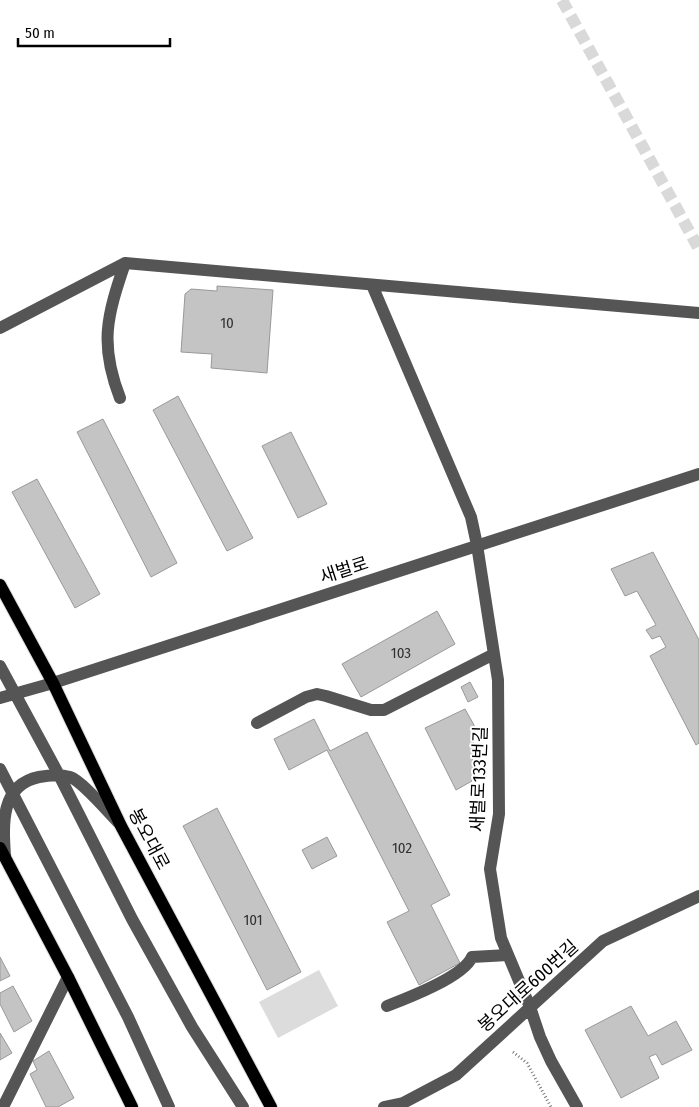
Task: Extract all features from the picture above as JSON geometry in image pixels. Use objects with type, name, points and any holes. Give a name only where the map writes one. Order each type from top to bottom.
[{"type":"main road","name":"봉오대로","points":[[0,585],[53,683],[121,826],[271,1107]]},
{"type":"main road","points":[[2,852],[68,977],[132,1107]]},
{"type":"street","points":[[120,398],[113,380],[107,346],[108,322],[113,298],[125,264]]},
{"type":"street","points":[[0,328],[125,264],[699,313]]},
{"type":"street","name":"새벌로133번길","points":[[372,285],[471,517],[498,680],[499,814],[490,869],[501,938],[530,1007],[540,1037],[577,1107]]},
{"type":"street","name":"새벌로","points":[[0,698],[53,683],[699,474]]},
{"type":"street","points":[[257,723],[306,697],[317,694],[370,710],[384,710],[494,654]]},
{"type":"street","points":[[0,666],[59,775],[132,919],[192,1027],[243,1107]]},
{"type":"street","points":[[0,770],[128,1017],[170,1107]]},
{"type":"street","points":[[2,852],[3,818],[6,804],[20,784],[32,778],[59,775],[71,777],[121,826]]},
{"type":"street","name":"봉오대로600번길","points":[[384,1107],[403,1104],[456,1075],[603,941],[699,896]]},
{"type":"street","points":[[387,1006],[457,974],[469,963],[472,957],[508,955]]},
{"type":"street","points":[[3,1107],[68,977]]},
{"type":"path","points":[[513,1052],[528,1064],[551,1107]]},
{"type":"shaded area","points":[[319,970],[338,1006],[278,1038],[259,1002]]},
{"type":"building","points":[[217,286],[273,290],[267,373],[211,368],[212,354],[181,352],[185,294],[191,289],[217,291]]},
{"type":"building","points":[[178,396],[253,538],[227,551],[153,410]]},
{"type":"building","points":[[103,419],[177,563],[151,577],[77,432]]},
{"type":"building","points":[[291,432],[327,504],[298,518],[262,446]]},
{"type":"building","points":[[37,479],[100,594],[75,608],[12,492]]},
{"type":"building","points":[[653,552],[699,640],[699,743],[696,745],[650,656],[666,647],[660,636],[652,639],[646,630],[656,625],[637,591],[625,596],[611,569]]},
{"type":"building","points":[[437,611],[455,644],[361,697],[342,664]]},
{"type":"building","points":[[470,682],[478,697],[468,702],[461,687]]},
{"type":"building","points":[[465,709],[474,725],[472,781],[456,790],[425,728]]},
{"type":"building","points":[[314,719],[330,751],[367,732],[450,895],[431,905],[460,963],[419,985],[387,922],[409,911],[327,750],[289,770],[274,739]]},
{"type":"building","points":[[217,808],[301,972],[267,990],[183,826]]},
{"type":"building","points":[[327,837],[337,856],[312,869],[302,850]]},
{"type":"building","points":[[0,957],[10,976],[0,981]]},
{"type":"building","points":[[13,986],[32,1021],[14,1032],[0,1004],[0,993]]},
{"type":"building","points":[[631,1006],[648,1036],[676,1021],[692,1050],[662,1065],[656,1054],[649,1057],[659,1078],[621,1098],[585,1030]]},
{"type":"building","points":[[0,1033],[12,1053],[0,1060]]},
{"type":"building","points":[[49,1051],[74,1098],[58,1107],[46,1107],[30,1074],[37,1070],[33,1061]]},
{"type":"tunnel","points":[[562,0],[699,249]]}]
